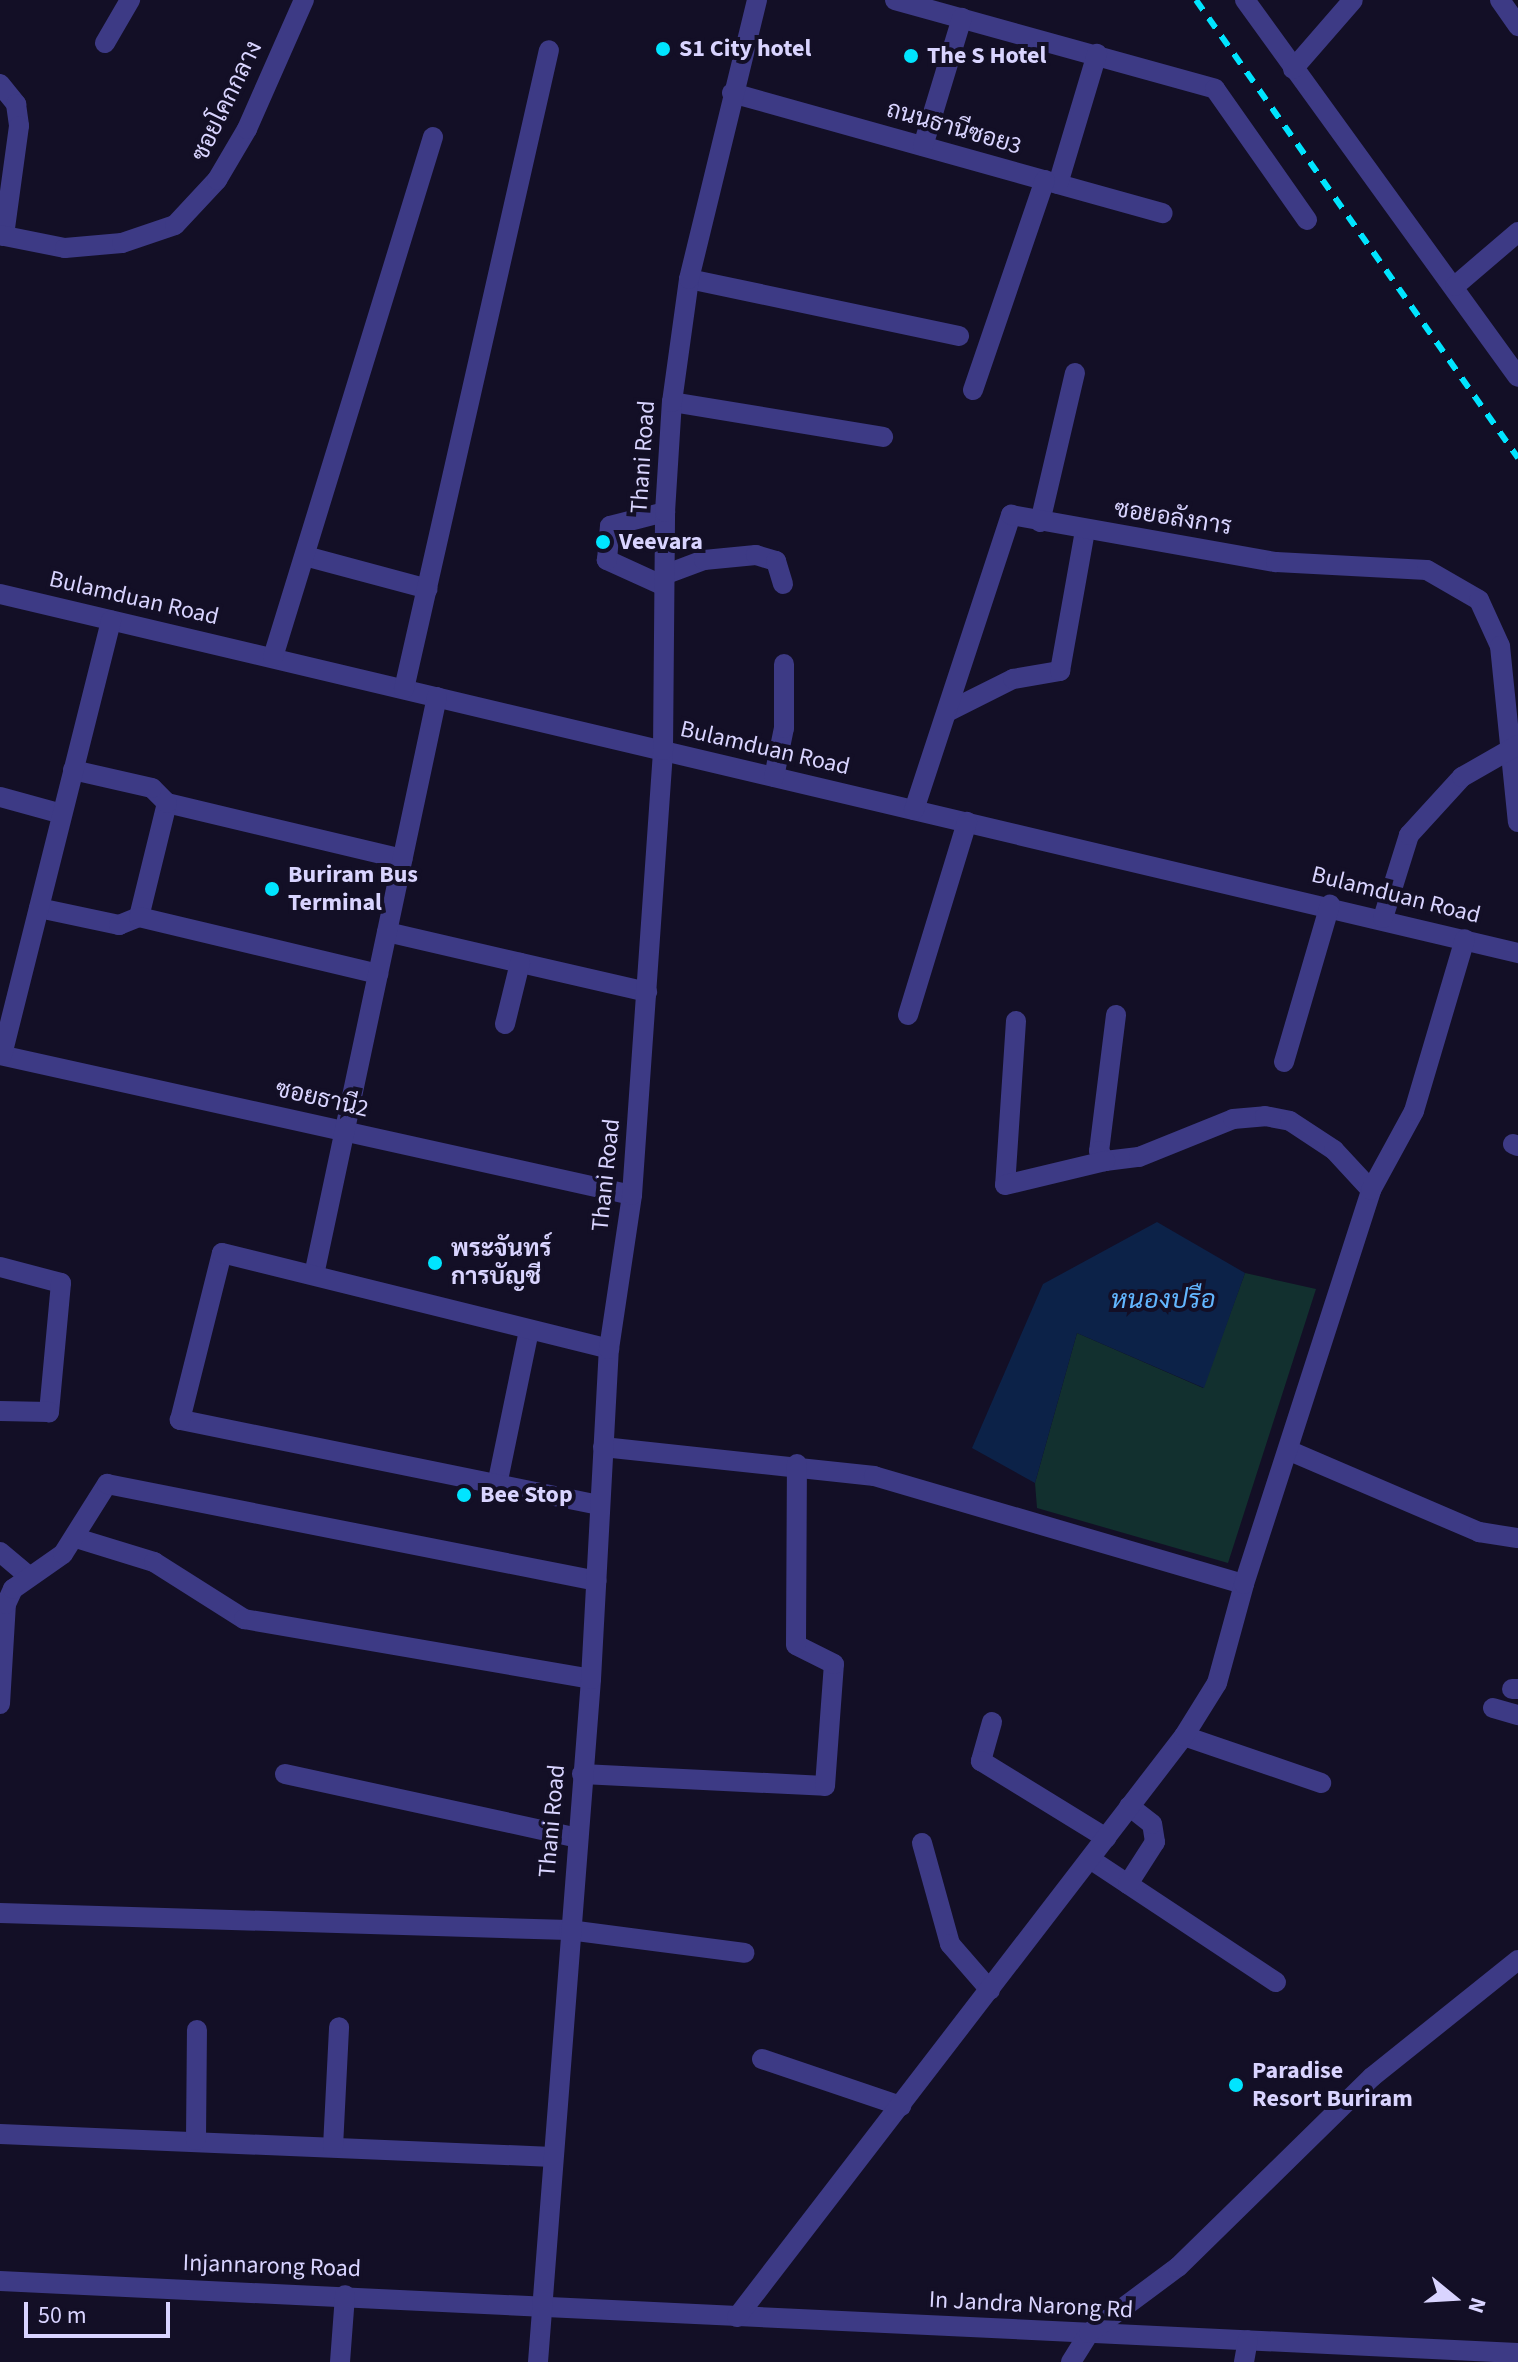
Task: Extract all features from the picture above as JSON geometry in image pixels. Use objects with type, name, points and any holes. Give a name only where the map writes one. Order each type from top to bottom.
[{"type":"street","points":[[105,43],[130,0]]},
{"type":"street","name":"Thani Road","points":[[538,2362],[569,1930],[591,1679],[609,1349],[632,1195],[647,992],[663,750],[665,512],[672,402],[689,279],[757,0]]},
{"type":"street","points":[[895,0],[1215,89],[1307,220]]},
{"type":"street","points":[[1245,0],[1518,377]]},
{"type":"street","points":[[1293,69],[1353,0]]},
{"type":"street","points":[[1500,0],[1518,26]]},
{"type":"street","name":"ซอยโคกกลาง","points":[[2,235],[65,248],[122,243],[175,225],[217,180],[247,129],[301,1]]},
{"type":"street","points":[[923,146],[962,18]]},
{"type":"street","points":[[404,689],[549,50]]},
{"type":"street","points":[[973,390],[1097,54]]},
{"type":"street","points":[[0,84],[16,104],[19,126],[2,235]]},
{"type":"street","name":"ถนนธานีซอย3","points":[[732,93],[1163,213]]},
{"type":"street","points":[[273,657],[433,137]]},
{"type":"street","points":[[1455,286],[1518,232]]},
{"type":"street","points":[[689,279],[959,336]]},
{"type":"street","points":[[1040,522],[1075,373]]},
{"type":"street","points":[[672,402],[883,437]]},
{"type":"street","points":[[665,512],[610,526],[607,560],[664,580],[704,560],[756,555],[776,561],[783,584]]},
{"type":"street","name":"ซอยอลังการ","points":[[914,810],[1011,515],[1276,562],[1427,570],[1479,600],[1500,646],[1514,746],[1518,822]]},
{"type":"street","points":[[947,712],[1013,679],[1060,671],[1085,530]]},
{"type":"street","points":[[305,556],[428,589]]},
{"type":"street","name":"Bulamduan Road","points":[[0,594],[1330,905],[1518,953]]},
{"type":"street","points":[[1,1055],[111,620]]},
{"type":"street","points":[[774,777],[784,728],[784,664]]},
{"type":"street","points":[[314,1275],[437,697]]},
{"type":"street","points":[[1383,918],[1409,835],[1462,777],[1514,746]]},
{"type":"street","points":[[73,770],[152,788],[167,803],[402,859]]},
{"type":"street","points":[[0,797],[62,814]]},
{"type":"street","points":[[139,917],[167,803]]},
{"type":"street","points":[[908,1015],[967,822]]},
{"type":"street","points":[[1284,1062],[1330,905]]},
{"type":"street","points":[[39,908],[119,925],[139,917],[378,974]]},
{"type":"street","points":[[387,932],[647,992]]},
{"type":"street","points":[[737,2317],[1184,1736],[1217,1683],[1244,1584],[1290,1451],[1371,1190],[1414,1111],[1465,939]]},
{"type":"street","points":[[505,1024],[520,963]]},
{"type":"street","points":[[1105,1161],[1099,1151],[1116,1015]]},
{"type":"street","points":[[1016,1021],[1005,1185],[1105,1161],[1139,1157],[1233,1119],[1265,1116],[1290,1121],[1334,1150],[1371,1190]]},
{"type":"street","name":"ซอยธานี2","points":[[1,1055],[632,1195]]},
{"type":"street","points":[[599,1505],[180,1420],[222,1253],[609,1349]]},
{"type":"street","points":[[0,1267],[61,1283],[49,1412],[0,1411]]},
{"type":"street","points":[[497,1485],[529,1331]]},
{"type":"street","points":[[603,1447],[797,1464],[874,1476],[1244,1584]]},
{"type":"street","points":[[1290,1451],[1479,1532],[1518,1538]]},
{"type":"street","points":[[582,1774],[825,1786],[834,1664],[796,1645],[797,1464]]},
{"type":"street","points":[[0,1704],[6,1604],[27,1575],[63,1554],[76,1538],[107,1484],[596,1581]]},
{"type":"street","points":[[76,1538],[154,1562],[244,1619],[591,1679]]},
{"type":"street","points":[[0,1552],[27,1575]]},
{"type":"street","points":[[1493,1708],[1518,1715]]},
{"type":"street","points":[[992,1722],[981,1761],[1106,1838]]},
{"type":"street","points":[[1184,1736],[1321,1783]]},
{"type":"street","points":[[285,1774],[578,1838]]},
{"type":"street","points":[[1128,1884],[1155,1842],[1152,1824],[1129,1806]]},
{"type":"street","points":[[922,1843],[950,1944],[990,1990]]},
{"type":"street","points":[[1090,1859],[1276,1982]]},
{"type":"street","points":[[0,1913],[569,1930],[745,1953]]},
{"type":"street","points":[[1071,2362],[1089,2333],[1178,2267],[1372,2077],[1518,1960]]},
{"type":"street","points":[[333,2147],[339,2027]]},
{"type":"street","points":[[196,2140],[197,2030]]},
{"type":"street","points":[[762,2059],[901,2106]]},
{"type":"street","points":[[0,2134],[553,2157]]},
{"type":"street","name":"Injannarong Road","points":[[0,2281],[542,2305]]},
{"type":"street","points":[[340,2362],[345,2295]]},
{"type":"street","name":"In Jandra Narong Rd","points":[[542,2305],[737,2317],[1518,2353]]},
{"type":"street","points":[[1244,2362],[1248,2340]]},
{"type":"green space","points":[[1245,1273],[1316,1289],[1228,1563],[1037,1508],[1035,1483],[1077,1333],[1203,1388]]},
{"type":"water","name":"หนองปรือ","points":[[1157,1222],[1245,1273],[1204,1388],[1077,1333],[1035,1483],[972,1448],[1043,1284]]},
{"type":"railway","points":[[1196,0],[1518,458]]},
{"type":"place","name":"S1 City hotel","points":[[663,49]]},
{"type":"place","name":"The S Hotel","points":[[911,56]]},
{"type":"place","name":"Veevara","points":[[603,542]]},
{"type":"place","name":"Buriram Bus Terminal","points":[[272,889]]},
{"type":"place","name":"พระจันทร์ การบัญชี","points":[[435,1263]]},
{"type":"place","name":"Bee Stop","points":[[464,1495]]},
{"type":"place","name":"Paradise Resort Buriram","points":[[1236,2085]]}]
